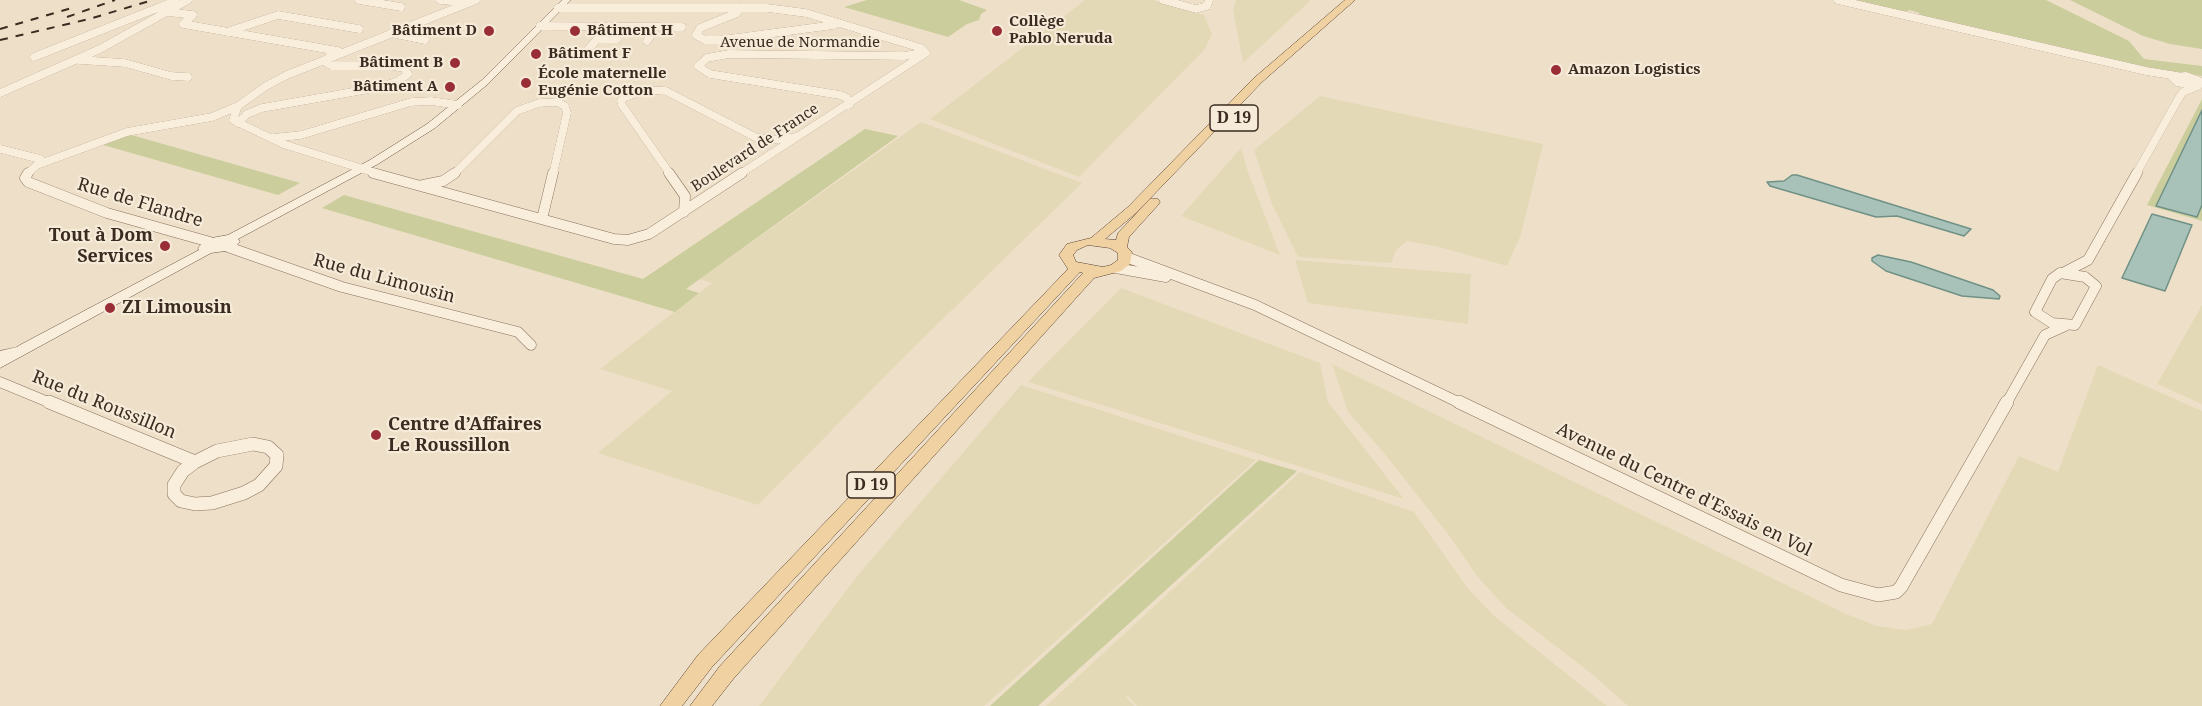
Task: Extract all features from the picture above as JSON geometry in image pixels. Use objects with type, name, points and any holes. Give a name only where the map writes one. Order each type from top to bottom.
[{"type":"main road","name":"D 19","points":[[1095,241],[1132,210],[1257,80],[1350,0]]},
{"type":"main road","name":"D 19","points":[[1123,252],[1124,236],[1150,206],[1269,81],[1361,0]]},
{"type":"main road","points":[[1095,241],[1123,252],[1122,265],[1096,272],[1077,268],[1067,260],[1068,251],[1079,243],[1095,241]]},
{"type":"main road","name":"D 19","points":[[670,706],[705,661],[1077,268]]},
{"type":"main road","name":"D 19","points":[[700,706],[727,672],[1021,347],[1089,275],[1096,272]]},
{"type":"street","points":[[34,57],[178,0]]},
{"type":"street","points":[[0,93],[78,60],[188,0]]},
{"type":"street","points":[[359,0],[401,7]]},
{"type":"street","points":[[440,0],[450,6]]},
{"type":"street","points":[[216,117],[238,106],[266,86],[326,56],[391,33],[450,6],[476,0]]},
{"type":"street","points":[[1,381],[0,366],[18,352],[209,246],[229,243],[411,140],[485,82],[567,0]]},
{"type":"street","points":[[632,8],[638,0]]},
{"type":"street","points":[[1163,0],[1199,9],[1207,6],[1209,0]]},
{"type":"street","points":[[1838,0],[2201,85]]},
{"type":"street","points":[[558,8],[767,8],[806,14],[921,48]]},
{"type":"street","points":[[740,8],[737,13],[700,28],[696,35],[702,39],[721,39],[823,25],[843,25]]},
{"type":"street","points":[[168,12],[193,15],[183,24],[227,32],[326,56]]},
{"type":"street","points":[[227,32],[278,15],[360,29]]},
{"type":"street","points":[[540,26],[682,27]]},
{"type":"street","points":[[585,53],[600,39],[609,26]]},
{"type":"street","points":[[647,41],[657,27]]},
{"type":"street","points":[[391,33],[425,40]]},
{"type":"street","points":[[600,39],[617,39]]},
{"type":"street","name":"Boulevard de France","points":[[216,117],[359,169],[628,240],[645,236],[684,212],[924,56],[926,51],[921,48]]},
{"type":"street","name":"Avenue de Normandie","points":[[849,105],[846,98],[840,95],[710,74],[698,66],[707,58],[729,54],[904,57],[916,54],[921,48]]},
{"type":"street","points":[[235,122],[262,108],[386,86],[402,80],[408,74],[404,68],[393,66],[332,66],[327,63],[326,56]]},
{"type":"street","points":[[78,60],[133,65],[188,77]]},
{"type":"street","points":[[2176,79],[2182,92]]},
{"type":"street","points":[[2065,272],[2079,274],[2091,280],[2096,286],[2077,323],[2045,335],[2042,318],[2035,309],[2056,274],[2088,260],[2182,92],[2201,85]]},
{"type":"street","points":[[684,212],[686,201],[684,196],[622,105],[621,101],[626,97],[642,91],[666,91],[759,139],[778,140],[799,137]]},
{"type":"street","points":[[269,138],[301,135],[411,102],[426,101],[458,105]]},
{"type":"street","points":[[420,186],[436,183],[452,176],[517,111],[539,103],[557,102],[564,106],[567,113],[542,219]]},
{"type":"street","points":[[235,122],[238,106]]},
{"type":"street","name":"Rue de Flandre","points":[[209,246],[114,215],[28,183],[26,178],[31,170],[50,161],[132,130],[216,117]]},
{"type":"street","points":[[0,149],[40,159]]},
{"type":"street","points":[[0,156],[14,152]]},
{"type":"street","name":"Rue du Limousin","points":[[229,243],[331,284],[518,332],[531,345]]},
{"type":"street","points":[[1123,252],[1189,282]]},
{"type":"street","points":[[2088,260],[2091,280]]},
{"type":"street","points":[[1116,268],[1189,282]]},
{"type":"street","name":"Avenue du Centre d'Essais en Vol","points":[[1189,282],[1255,305],[1841,585],[1878,595],[1889,594],[1901,587],[2045,335]]},
{"type":"street","points":[[2042,318],[2065,326]]},
{"type":"street","points":[[0,356],[18,352]]},
{"type":"street","name":"Rue du Roussillon","points":[[1,381],[195,462]]},
{"type":"street","points":[[244,445],[268,447],[277,455],[276,466],[259,484],[244,493],[212,503],[195,504],[181,501],[174,494],[174,484],[183,471],[195,462],[217,451],[244,445]]},
{"type":"shaded area","points":[[1085,0],[1153,0],[1204,15],[1212,34],[1205,49],[1079,177],[930,119]]},
{"type":"shaded area","points":[[1236,0],[1311,0],[1243,63],[1233,10]]},
{"type":"shaded area","points":[[1320,96],[1543,144],[1521,235],[1507,266],[1439,247],[1407,241],[1397,249],[1391,263],[1298,257],[1272,204],[1254,150]]},
{"type":"shaded area","points":[[921,122],[1082,183],[907,354],[758,505],[598,453],[672,391],[600,369],[712,283],[700,279]]},
{"type":"shaded area","points":[[1241,148],[1248,172],[1280,255],[1181,216]]},
{"type":"shaded area","points":[[1295,260],[1471,274],[1468,324],[1308,303]]},
{"type":"shaded area","points":[[1121,288],[1320,363],[1328,402],[1404,499],[1028,382]]},
{"type":"shaded area","points":[[2202,305],[2202,404],[2157,384]]},
{"type":"shaded area","points":[[1332,364],[1846,614],[1877,626],[1906,630],[1932,624],[2019,456],[2058,472],[2098,365],[2202,411],[2202,706],[1628,706],[1592,674],[1506,608],[1477,576],[1451,538],[1384,453],[1348,412]]},
{"type":"shaded area","points":[[1021,385],[1256,460],[984,706],[759,706],[858,575]]},
{"type":"shaded area","points":[[1300,472],[1414,512],[1466,586],[1493,615],[1607,706],[1137,706],[1127,695],[1126,697],[1134,706],[1046,706]]},
{"type":"green space","points":[[867,0],[959,0],[987,10],[981,14],[979,20],[967,24],[948,37],[844,7]]},
{"type":"green space","points":[[1853,0],[2046,0],[2129,41],[2144,59],[2202,66],[2202,76],[2159,70],[1921,16],[1910,10],[1905,12]]},
{"type":"green space","points":[[2070,0],[2202,0],[2202,49],[2170,44],[2143,36]]},
{"type":"green space","points":[[2202,99],[2202,221],[2147,205]]},
{"type":"green space","points":[[865,129],[898,136],[686,289],[699,293],[675,312],[322,208],[344,195],[643,279]]},
{"type":"green space","points":[[127,134],[300,183],[278,195],[100,144]]},
{"type":"green space","points":[[1259,460],[1297,471],[1038,706],[990,706]]},
{"type":"water","points":[[2202,110],[2202,205],[2197,217],[2156,206]]},
{"type":"water","points":[[1792,175],[1971,229],[1964,236],[1897,216],[1876,217],[1770,186],[1767,182],[1784,181]]},
{"type":"water","points":[[2152,214],[2192,225],[2165,291],[2122,278]]},
{"type":"water","points":[[1878,255],[1911,262],[1993,290],[2000,296],[1999,299],[1962,296],[1886,271],[1872,261],[1872,258]]},
{"type":"railway","points":[[67,17],[115,0]]},
{"type":"railway","points":[[0,40],[89,19],[153,0]]},
{"type":"railway","points":[[0,29],[75,7]]},
{"type":"place","name":"Bâtiment D","points":[[489,31]]},
{"type":"place","name":"Bâtiment H","points":[[575,31]]},
{"type":"place","name":"Collège Pablo Neruda","points":[[997,31]]},
{"type":"place","name":"Bâtiment F","points":[[536,54]]},
{"type":"place","name":"Bâtiment B","points":[[455,63]]},
{"type":"place","name":"Amazon Logistics","points":[[1556,70]]},
{"type":"place","name":"École maternelle Eugénie Cotton","points":[[526,83]]},
{"type":"place","name":"Bâtiment A","points":[[450,87]]},
{"type":"place","name":"Tout à Dom Services","points":[[165,246]]},
{"type":"place","name":"ZI Limousin","points":[[110,308]]},
{"type":"place","name":"Centre d’Affaires Le Roussillon","points":[[376,435]]}]
